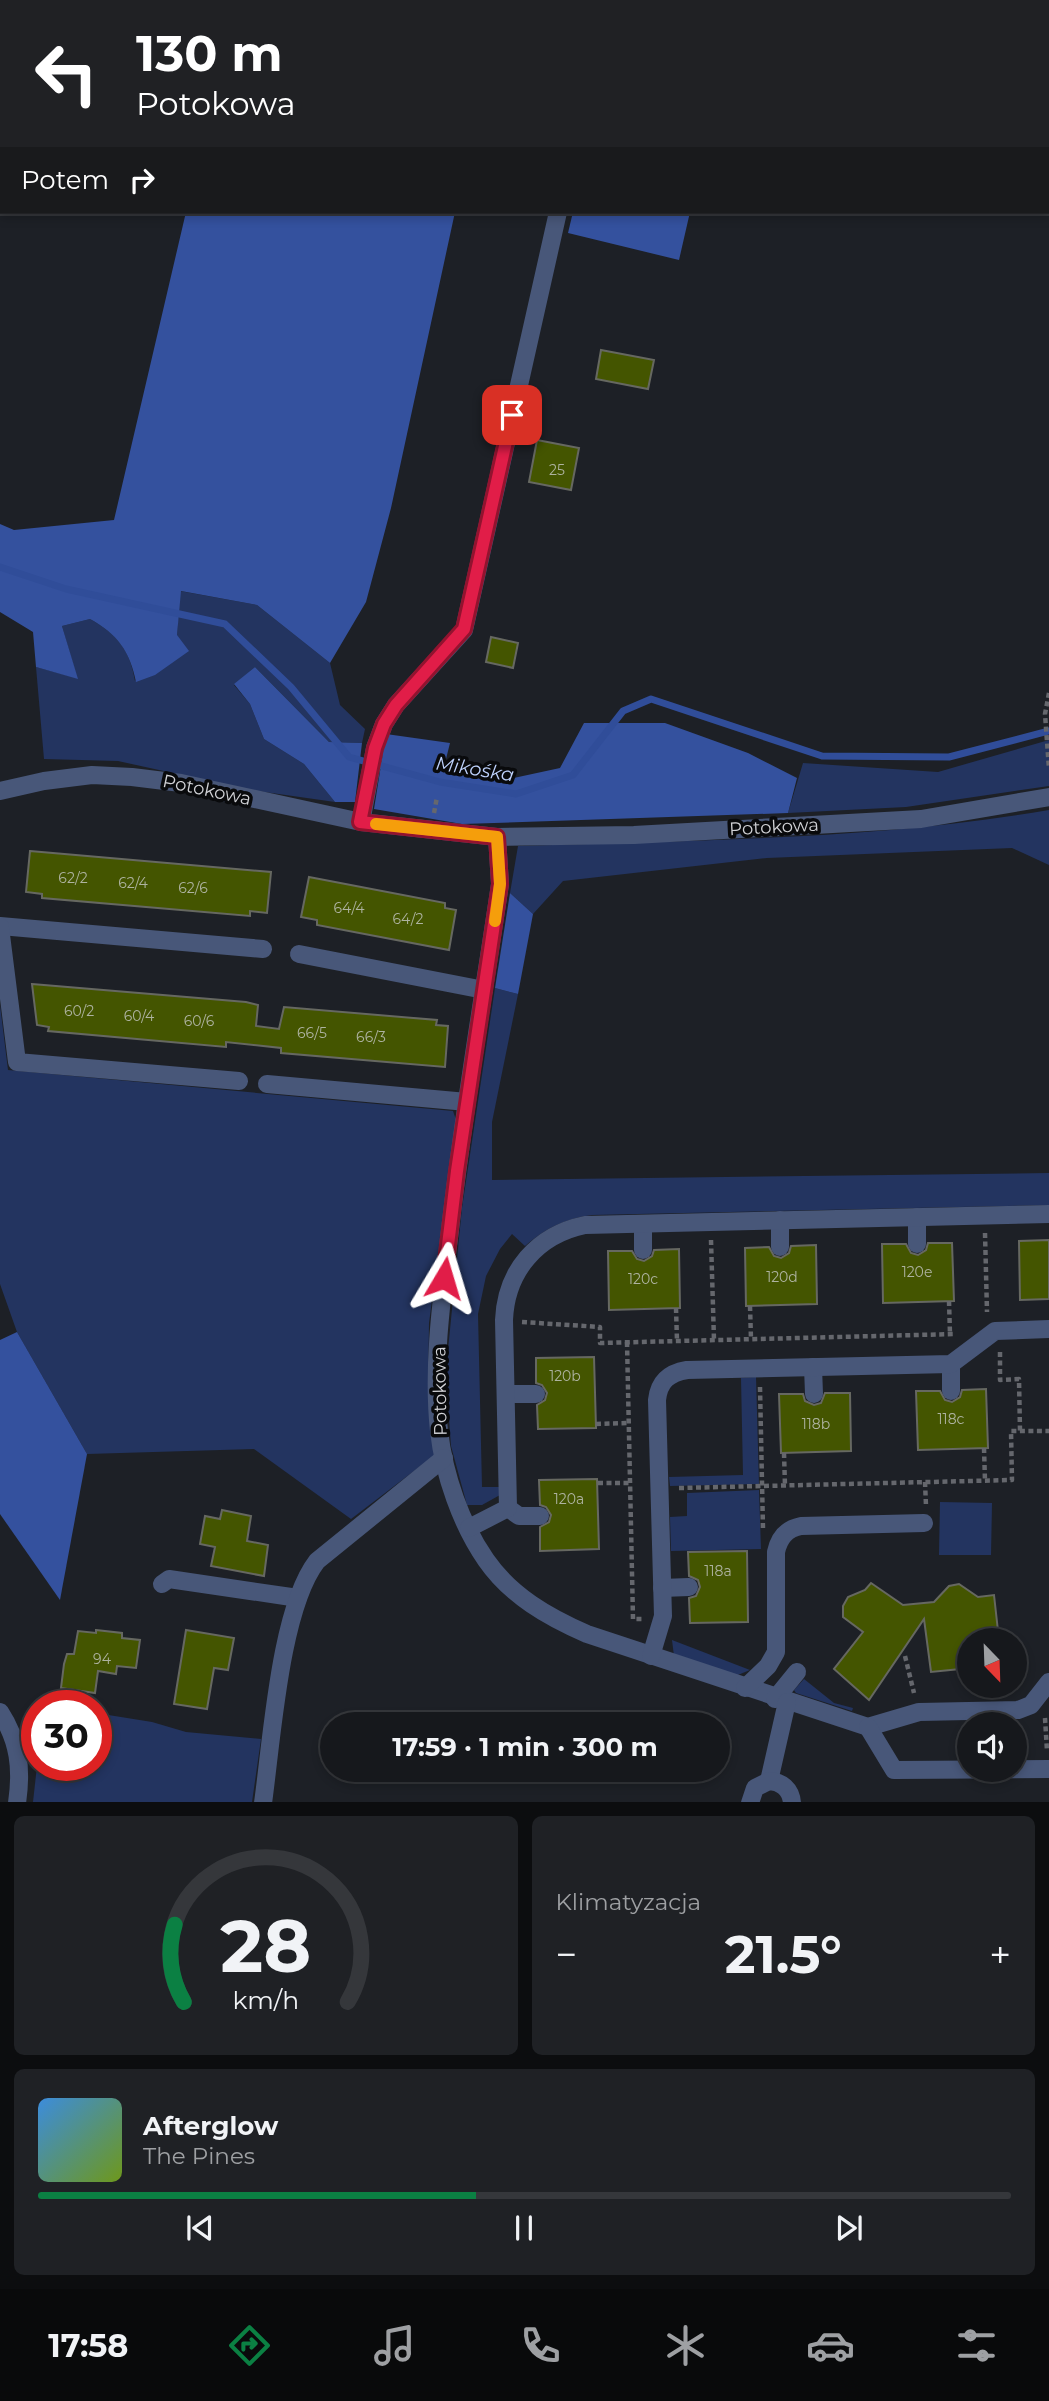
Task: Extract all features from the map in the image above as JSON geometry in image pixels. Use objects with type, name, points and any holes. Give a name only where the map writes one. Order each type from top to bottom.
[{"type":"street","points":[[360,822],[375,748],[384,724],[396,705],[464,629],[558,214]]},
{"type":"street","name":"Potokowa","points":[[0,791],[44,781],[92,775],[132,776],[181,783],[360,822],[497,837],[634,835],[921,819],[1049,797]]},
{"type":"street","name":"Potokowa","points":[[497,837],[500,884],[467,1102],[444,1278],[436,1372],[444,1458],[469,1528],[486,1560],[516,1594],[551,1618],[651,1656],[868,1727]]},
{"type":"street","points":[[239,1082],[18,1062],[0,927],[263,949]]},
{"type":"street","points":[[299,954],[484,990]]},
{"type":"street","points":[[267,1084],[467,1102]]},
{"type":"street","points":[[508,1508],[504,1320],[508,1291],[525,1261],[543,1242],[568,1229],[585,1225],[1049,1213]]},
{"type":"street","points":[[917,1217],[917,1244]]},
{"type":"street","points":[[780,1220],[780,1247]]},
{"type":"street","points":[[643,1224],[643,1251]]},
{"type":"street","points":[[651,1656],[662,1619],[657,1400],[661,1384],[669,1376],[687,1370],[951,1364],[995,1331],[1049,1329]]},
{"type":"street","points":[[951,1364],[951,1391]]},
{"type":"street","points":[[813,1367],[814,1394]]},
{"type":"street","points":[[506,1394],[536,1394]]},
{"type":"street","points":[[263,1802],[290,1619],[306,1576],[317,1561],[444,1458]]},
{"type":"street","points":[[508,1508],[519,1516],[540,1516]]},
{"type":"street","points":[[469,1528],[508,1508]]},
{"type":"street","points":[[745,1688],[768,1666],[776,1652],[776,1552],[778,1541],[786,1532],[801,1526],[924,1523]]},
{"type":"street","points":[[162,1584],[169,1578],[298,1598]]},
{"type":"street","points":[[662,1588],[689,1587]]},
{"type":"street","points":[[769,1781],[781,1700],[797,1672]]},
{"type":"street","points":[[1044,1690],[1018,1710],[919,1712],[868,1727],[894,1770],[1048,1769]]},
{"type":"street","points":[[0,1712],[17,1745],[20,1780],[17,1802]]},
{"type":"street","points":[[750,1802],[755,1788],[769,1781],[784,1785],[790,1791],[792,1802]]},
{"type":"path","points":[[1049,693],[1045,714],[1049,769]]},
{"type":"path","points":[[434,814],[437,797]]},
{"type":"path","points":[[979,1321],[987,1311],[985,1232]]},
{"type":"path","points":[[711,1240],[715,1340]]},
{"type":"path","points":[[949,1301],[950,1334]]},
{"type":"path","points":[[750,1306],[751,1339]]},
{"type":"path","points":[[676,1308],[677,1341]]},
{"type":"path","points":[[987,1311],[999,1311]]},
{"type":"path","points":[[531,1322],[600,1327],[600,1343],[963,1334]]},
{"type":"path","points":[[627,1342],[633,1619],[662,1619]]},
{"type":"path","points":[[1000,1358],[1000,1380],[1019,1380],[1020,1431]]},
{"type":"path","points":[[759,1369],[762,1500]]},
{"type":"path","points":[[596,1424],[629,1423]]},
{"type":"path","points":[[702,1488],[1012,1480],[1011,1432],[1049,1431]]},
{"type":"path","points":[[984,1448],[985,1480]]},
{"type":"path","points":[[784,1453],[785,1486]]},
{"type":"path","points":[[925,1482],[926,1500]]},
{"type":"path","points":[[597,1483],[630,1483]]},
{"type":"path","points":[[905,1656],[919,1712]]},
{"type":"path","points":[[1044,1690],[1048,1725],[1048,1769]]},
{"type":"shaded area","points":[[186,214],[455,214],[391,508],[366,602],[330,663],[257,605],[181,591],[177,635],[189,651],[155,675],[136,682],[130,661],[121,644],[90,619],[62,626],[78,679],[36,667],[33,632],[0,612],[0,524],[14,530],[114,520]]},
{"type":"shaded area","points":[[573,214],[690,214],[679,260],[568,233]]},
{"type":"shaded area","points":[[180,591],[257,605],[330,663],[340,705],[365,729],[362,743],[329,742],[255,667],[234,685],[250,704],[264,739],[304,764],[335,802],[250,790],[118,761],[44,759],[36,667],[77,678],[62,626],[90,619],[108,631],[126,652],[135,681],[177,635]]},
{"type":"shaded area","points":[[255,667],[329,742],[362,743],[355,802],[335,802],[304,764],[264,739],[250,704],[234,684]]},
{"type":"shaded area","points":[[584,723],[665,723],[748,753],[797,778],[788,813],[462,824],[374,809],[386,734],[450,743],[444,767],[509,779],[560,768]]},
{"type":"shaded area","points":[[1049,740],[1049,786],[906,807],[788,813],[803,763],[938,772]]},
{"type":"shaded area","points":[[1049,810],[1049,865],[1012,848],[767,858],[563,881],[533,914],[510,893],[518,846],[851,833],[983,820]]},
{"type":"shaded area","points":[[510,893],[533,914],[518,994],[495,988]]},
{"type":"shaded area","points":[[495,988],[518,994],[492,1122],[492,1180],[1049,1173],[1049,1205],[592,1215],[556,1225],[525,1246],[512,1234],[500,1249],[486,1276],[478,1314],[482,1487],[500,1487],[500,1495],[482,1505],[467,1505],[451,1446],[447,1392],[448,1350],[462,1208]]},
{"type":"shaded area","points":[[0,1005],[8,1070],[453,1111],[456,1120],[429,1323],[428,1397],[435,1455],[351,1519],[254,1449],[87,1454],[17,1332],[0,1284]]},
{"type":"shaded area","points":[[17,1332],[87,1454],[60,1600],[0,1514],[0,1340]]},
{"type":"shaded area","points":[[756,1377],[759,1484],[670,1486],[669,1477],[743,1475],[741,1378]]},
{"type":"shaded area","points":[[759,1490],[761,1549],[671,1551],[670,1517],[687,1516],[687,1493]]},
{"type":"shaded area","points":[[940,1502],[992,1503],[991,1555],[939,1555]]},
{"type":"shaded area","points":[[672,1640],[750,1670],[733,1677],[674,1656]]},
{"type":"shaded area","points":[[804,1679],[834,1703],[853,1708],[852,1711],[796,1693],[794,1690]]},
{"type":"shaded area","points":[[112,1716],[152,1722],[186,1732],[261,1739],[252,1802],[33,1802],[35,1781],[112,1781]]},
{"type":"building","points":[[601,350],[654,360],[648,389],[596,379]]},
{"type":"building","points":[[537,440],[579,448],[571,490],[529,482]]},
{"type":"building","points":[[491,637],[518,643],[513,668],[486,662]]},
{"type":"building","points":[[30,851],[271,872],[267,913],[250,911],[250,916],[42,898],[42,894],[26,892]]},
{"type":"building","points":[[309,877],[445,903],[445,908],[456,910],[449,950],[317,925],[317,920],[301,917]]},
{"type":"building","points":[[32,984],[246,1002],[258,1005],[256,1026],[279,1029],[284,1007],[437,1020],[436,1025],[448,1026],[445,1067],[281,1053],[281,1048],[226,1042],[226,1047],[48,1031],[49,1027],[37,1025]]},
{"type":"building","points":[[1049,1240],[1049,1299],[1020,1300],[1019,1241]]},
{"type":"building","points":[[928,1243],[952,1243],[954,1301],[883,1303],[882,1244],[906,1244],[911,1253],[918,1255],[926,1250]]},
{"type":"building","points":[[816,1245],[817,1304],[746,1306],[745,1248],[769,1247],[774,1256],[781,1258],[789,1253],[791,1246]]},
{"type":"building","points":[[679,1249],[680,1308],[609,1310],[608,1251],[632,1251],[637,1259],[644,1261],[652,1256],[654,1250]]},
{"type":"building","points":[[594,1357],[596,1428],[538,1429],[537,1405],[545,1400],[547,1393],[542,1385],[536,1383],[536,1358]]},
{"type":"building","points":[[986,1389],[988,1448],[918,1450],[916,1391],[940,1391],[945,1400],[952,1402],[960,1397],[962,1390]]},
{"type":"building","points":[[825,1393],[850,1393],[851,1451],[781,1453],[779,1394],[803,1394],[805,1401],[814,1405],[821,1403]]},
{"type":"building","points":[[597,1479],[599,1549],[540,1551],[540,1527],[549,1522],[551,1515],[546,1507],[540,1505],[539,1480]]},
{"type":"building","points":[[222,1510],[251,1516],[247,1541],[268,1545],[264,1576],[211,1566],[215,1547],[200,1544],[205,1516],[220,1519]]},
{"type":"building","points":[[747,1551],[748,1622],[690,1623],[689,1598],[696,1596],[700,1587],[698,1580],[689,1576],[688,1552]]},
{"type":"building","points":[[871,1583],[903,1605],[934,1602],[949,1586],[959,1584],[978,1597],[994,1595],[998,1628],[957,1628],[957,1669],[931,1672],[924,1619],[869,1700],[834,1669],[863,1632],[843,1617],[843,1606],[848,1597],[865,1590]]},
{"type":"building","points":[[96,1630],[122,1633],[122,1638],[140,1640],[136,1668],[117,1666],[116,1674],[98,1671],[95,1690],[61,1688],[64,1664],[67,1654],[74,1654],[78,1631],[96,1633]]},
{"type":"building","points":[[186,1630],[234,1638],[228,1670],[214,1668],[207,1709],[174,1704]]},
{"type":"waterway","name":"Mikośka","points":[[0,567],[66,589],[225,624],[291,687],[349,757],[440,782],[516,794],[573,775],[623,711],[651,699],[822,756],[949,757],[1049,731]]},
{"type":"slow traffic","points":[[376,824],[430,832],[497,837],[500,884],[495,921]]},
{"type":"route","points":[[444,1278],[457,1171],[500,884],[497,837],[430,832],[360,822],[375,748],[384,724],[396,705],[436,664],[464,629],[512,415]]}]
